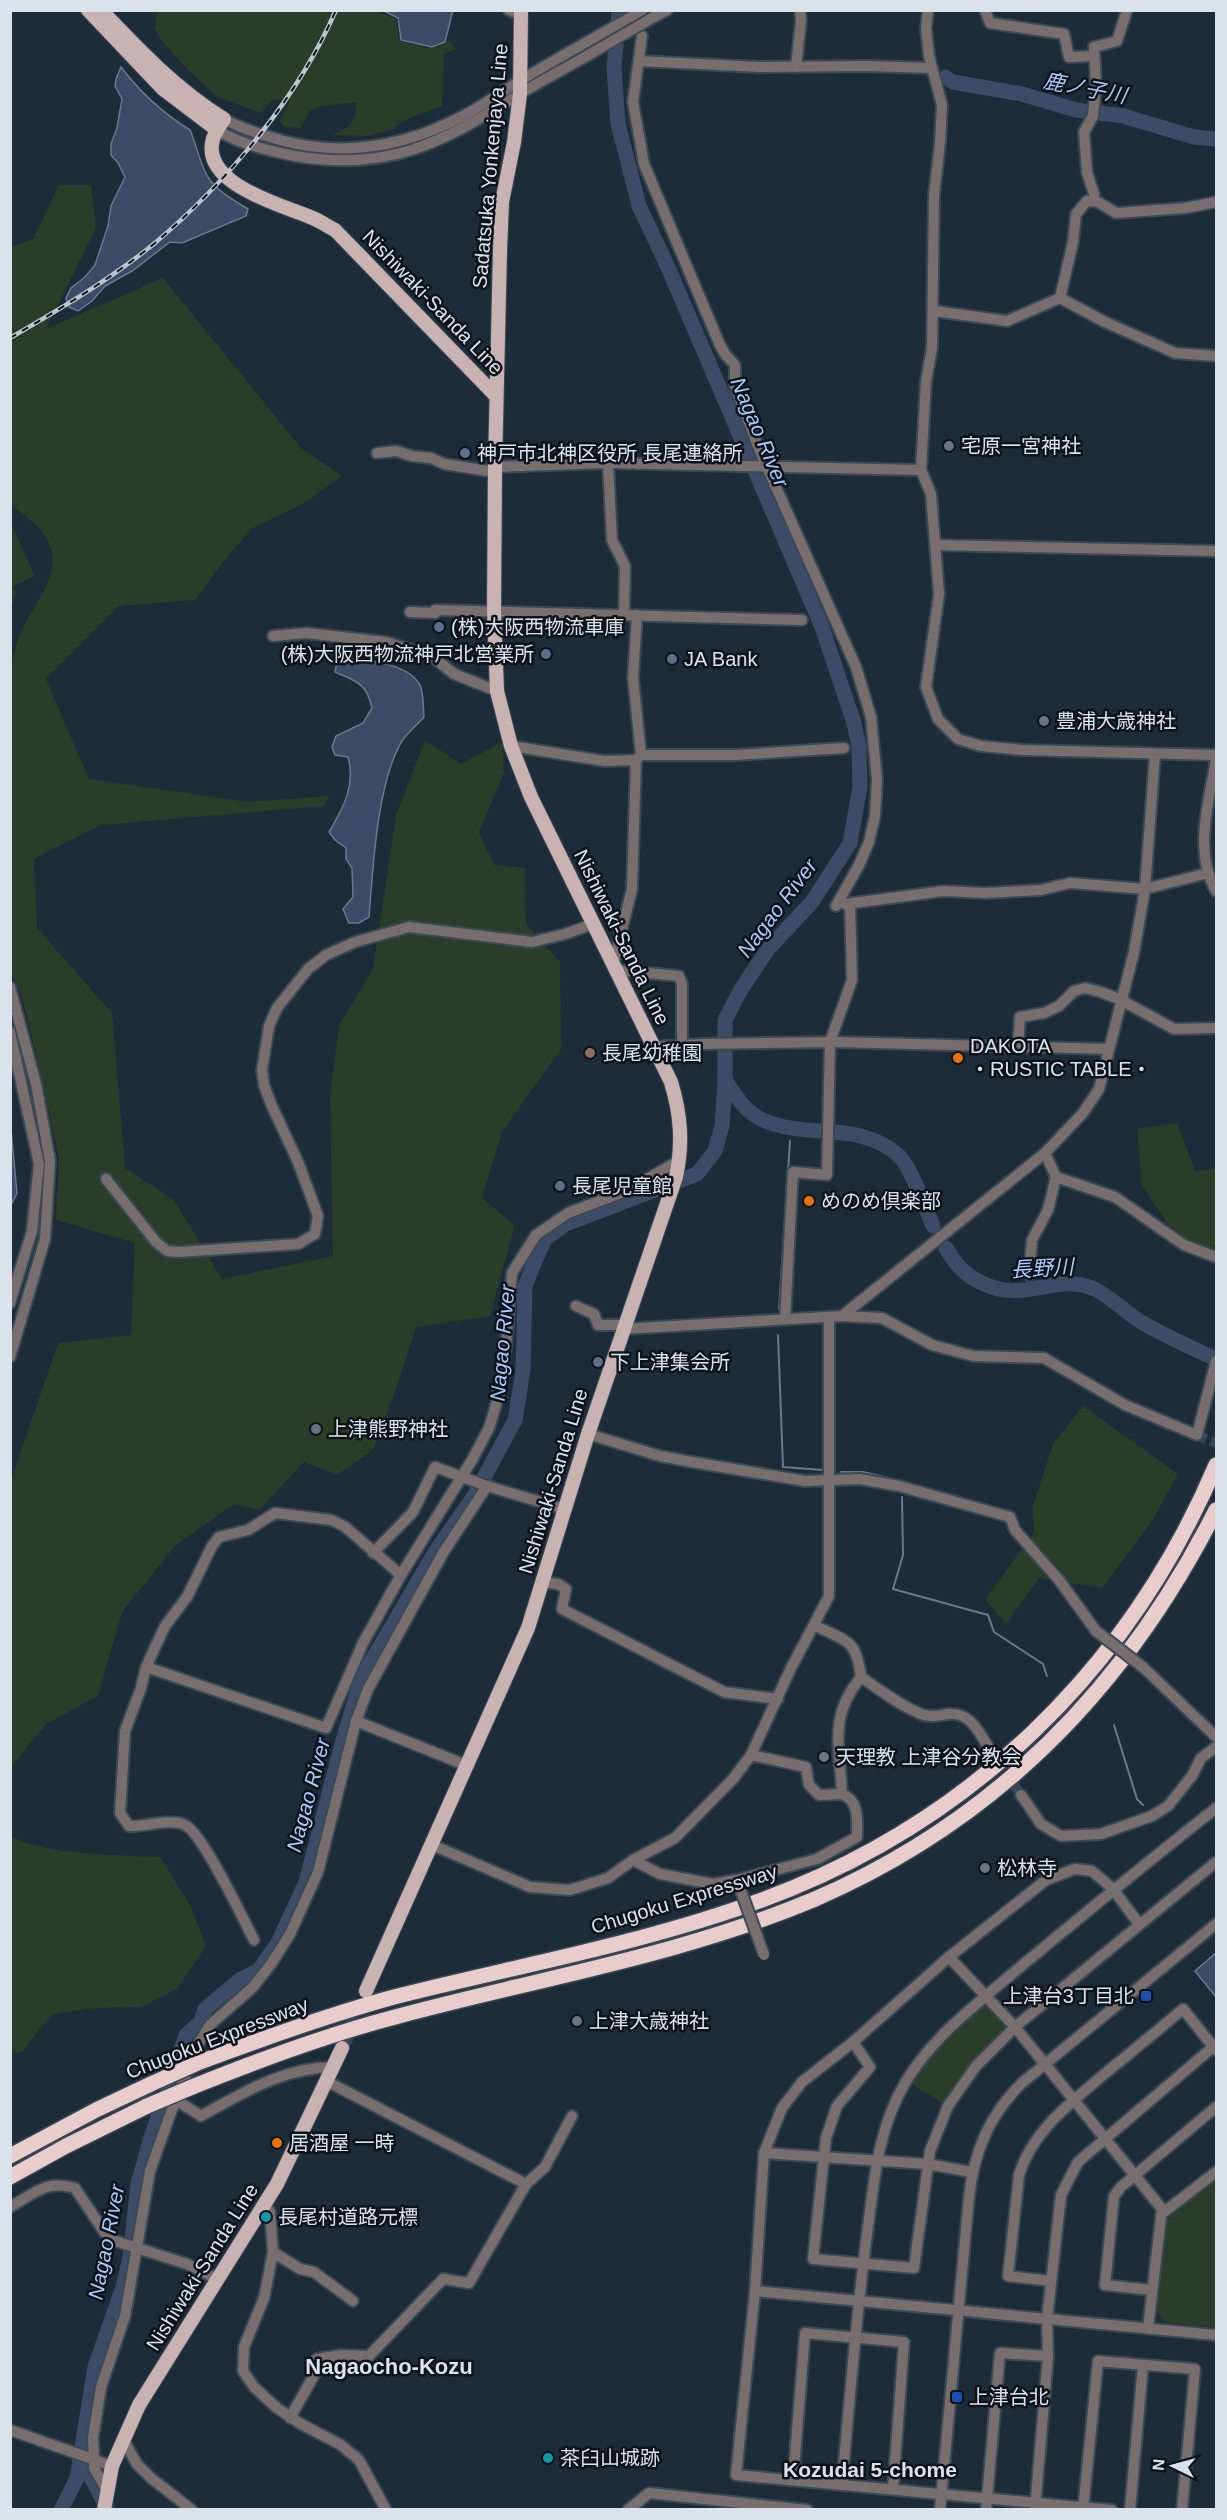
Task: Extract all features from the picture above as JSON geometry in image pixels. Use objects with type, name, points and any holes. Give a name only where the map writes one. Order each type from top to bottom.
[{"type":"highway","name":"Chugoku Expressway","points":[[10,2156],[96,2110],[200,2062],[315,2021],[391,1998],[631,1940],[716,1916],[807,1882],[910,1828],[953,1800],[1017,1748],[1066,1700],[1100,1662],[1157,1582],[1182,1540],[1216,1466]]},
{"type":"highway","name":"Chugoku Expressway","points":[[10,2177],[147,2106],[192,2086],[321,2038],[384,2020],[628,1960],[709,1937],[815,1899],[910,1850],[962,1816],[1003,1784],[1079,1714],[1143,1635],[1172,1592],[1216,1510]]},
{"type":"main road","points":[[88,10],[163,89],[221,124]]},
{"type":"main road","points":[[100,10],[176,86],[221,124]]},
{"type":"main road","name":"Sadatsuka Yonkenjaya Line","points":[[496,396],[502,202],[514,142],[520,88],[517,12]]},
{"type":"main road","name":"Nishiwaki-Sanda Line","points":[[221,124],[213,139],[213,153],[218,167],[229,179],[251,194],[313,218],[335,230],[496,396],[494,610],[497,691],[511,746],[531,796],[671,1082],[678,1108],[682,1144],[680,1160],[667,1203],[588,1434],[513,1665],[366,1991]]},
{"type":"main road","name":"Nishiwaki-Sanda Line","points":[[104,2510],[112,2466],[139,2405],[265,2205],[342,2048]]},
{"type":"street","points":[[520,88],[639,31],[652,18],[667,10]]},
{"type":"street","points":[[796,68],[800,10]]},
{"type":"street","points":[[928,10],[926,29],[932,68],[942,105],[934,195],[932,348],[926,381],[921,470],[932,494],[939,594],[926,687],[938,719],[946,729],[958,739],[981,746],[1023,750],[1216,757],[1204,830],[1208,873],[1216,891]]},
{"type":"street","points":[[985,10],[990,23],[1064,34],[1069,57],[1094,56]]},
{"type":"street","points":[[1094,200],[1087,172],[1084,132],[1093,116],[1096,85],[1094,47],[1117,41],[1127,10]]},
{"type":"street","points":[[221,124],[245,142],[283,154],[332,160],[372,159],[395,155],[442,140],[488,115],[520,88],[588,41],[639,12]]},
{"type":"street","points":[[633,102],[639,61],[639,31]]},
{"type":"street","points":[[639,31],[630,78],[644,164],[719,342],[725,354],[735,365],[735,386],[766,467],[856,667],[871,717],[877,780],[874,816],[868,842],[859,865],[836,906],[944,891],[986,893],[1041,890],[1070,883],[1145,889],[1208,873]]},
{"type":"street","points":[[639,61],[796,68],[867,66],[932,68]]},
{"type":"street","points":[[1060,298],[1073,242],[1076,214],[1087,201],[1094,200],[1116,213],[1185,208],[1216,202]]},
{"type":"street","points":[[934,310],[1007,321],[1060,298]]},
{"type":"street","points":[[1060,298],[1105,322],[1175,353],[1216,356]]},
{"type":"street","points":[[377,453],[396,450],[412,456],[431,458],[444,464],[495,470],[608,463],[921,470]]},
{"type":"street","points":[[608,463],[612,540],[625,567],[624,614]]},
{"type":"street","points":[[935,545],[1216,551]]},
{"type":"street","points":[[410,612],[494,610],[802,620]]},
{"type":"street","points":[[637,615],[633,678],[639,758],[632,889],[614,968],[679,976],[682,984],[682,1045]]},
{"type":"street","points":[[273,636],[306,633],[386,642],[433,657],[454,674],[497,691]]},
{"type":"street","points":[[511,746],[604,761],[844,748]]},
{"type":"street","points":[[842,1316],[1045,1152],[1083,1113],[1100,1089],[1134,952],[1145,889],[1155,754]]},
{"type":"street","points":[[785,1319],[793,1172],[827,1174],[830,1042],[852,980],[850,904]]},
{"type":"street","points":[[105,1179],[156,1242],[167,1251],[298,1244],[315,1234],[318,1216],[298,1162],[271,1104],[264,1085],[262,1070],[268,1026],[277,1008],[308,969],[326,955],[355,942],[409,927],[532,942],[566,934],[593,924]]},
{"type":"street","points":[[10,987],[36,1084],[50,1161],[45,1239],[10,1357]]},
{"type":"street","points":[[1017,1047],[1020,1017],[1044,1013],[1059,1006],[1074,991],[1085,988],[1121,1000],[1174,1029],[1216,1028]]},
{"type":"street","points":[[10,1032],[39,1164],[32,1231],[13,1285],[10,1303]]},
{"type":"street","points":[[654,1047],[830,1042],[1109,1049]]},
{"type":"street","points":[[1029,1275],[1032,1240],[1048,1210],[1056,1177],[1045,1152]]},
{"type":"street","points":[[146,1667],[326,1728],[363,1643],[489,1428],[496,1405],[506,1347],[512,1273],[536,1235],[568,1213],[626,1191],[680,1160]]},
{"type":"street","points":[[1056,1177],[1115,1197],[1184,1245],[1216,1257]]},
{"type":"street","points":[[576,1306],[594,1314],[598,1325],[624,1327],[842,1316],[882,1318],[932,1345],[973,1356],[1044,1358],[1125,1405],[1197,1435],[1216,1361]]},
{"type":"street","points":[[432,1845],[530,1887],[570,1890],[608,1878],[633,1860],[675,1838],[733,1779],[751,1755],[829,1596],[829,1317]]},
{"type":"street","points":[[588,1434],[660,1456],[805,1481],[860,1479],[898,1486],[1010,1517],[1015,1530],[1059,1580],[1096,1631],[1144,1668],[1216,1737]]},
{"type":"street","points":[[373,1553],[413,1512],[435,1467],[461,1478],[564,1509]]},
{"type":"street","points":[[106,2491],[94,2468],[93,2438],[101,2387],[125,2316],[150,2171],[176,2100],[197,2046],[210,2025],[253,1987],[271,1964],[303,1907],[318,1872],[356,1720],[368,1689],[443,1553],[487,1486]]},
{"type":"street","points":[[254,1940],[225,1887],[219,1870],[198,1837],[186,1825],[169,1823],[144,1827],[129,1826],[120,1813],[126,1731],[146,1667],[165,1626],[187,1597],[212,1546],[219,1538],[248,1530],[261,1519],[275,1513],[331,1520],[344,1526],[401,1575]]},
{"type":"street","points":[[542,1581],[558,1584],[566,1590],[562,1609],[724,1692],[778,1699]]},
{"type":"street","points":[[814,1625],[849,1642],[858,1654],[861,1677],[844,1701],[837,1736],[841,1755],[842,1794]]},
{"type":"street","points":[[861,1677],[923,1715],[937,1716],[952,1713],[965,1716],[972,1722],[989,1748]]},
{"type":"street","points":[[356,1720],[468,1766]]},
{"type":"street","points":[[1021,1795],[1041,1824],[1061,1836],[1101,1834],[1152,1816],[1168,1806],[1192,1776],[1201,1758],[1216,1747]]},
{"type":"street","points":[[633,1860],[660,1874],[713,1884],[817,1859],[857,1837],[857,1810],[849,1797],[842,1794],[819,1795],[809,1785],[806,1767],[751,1755]]},
{"type":"street","points":[[842,2485],[858,2301],[877,2160],[884,2128],[904,2084],[931,2046],[986,1997],[1113,1890],[1216,1808]]},
{"type":"street","points":[[853,2042],[870,2067],[837,2106],[826,2138],[813,2259],[914,2268],[927,2164],[948,2106],[976,2066],[1015,2027],[1216,1862]]},
{"type":"street","points":[[1112,2510],[986,2504],[942,2494],[736,2475],[755,2291],[764,2153],[782,2108],[802,2082],[853,2042],[949,1957],[1046,1880],[1075,1869],[1092,1871],[1113,1890],[1139,1924]]},
{"type":"street","points":[[737,1880],[764,1955]]},
{"type":"street","points":[[940,2510],[972,2172],[983,2136],[993,2118],[1015,2090],[1216,1924]]},
{"type":"street","points":[[949,1957],[1015,2027],[1164,2212],[1216,2172]]},
{"type":"street","points":[[1035,2506],[1048,2355],[1047,2319],[1061,2195],[1078,2162],[1215,2049],[1183,2009],[1073,2101],[1038,2136],[1023,2162],[1019,2175],[1008,2276],[1051,2281]]},
{"type":"street","points":[[176,2100],[201,2116],[264,2082],[307,2067],[333,2067]]},
{"type":"street","points":[[326,2081],[526,2184]]},
{"type":"street","points":[[1151,2290],[1105,2284],[1114,2196],[1121,2187],[1216,2107]]},
{"type":"street","points":[[290,2418],[317,2370],[317,2359],[341,2355],[369,2356],[443,2279],[469,2283],[526,2184],[545,2167],[572,2116]]},
{"type":"street","points":[[764,2153],[927,2164],[972,2172]]},
{"type":"street","points":[[10,2207],[41,2189],[57,2183],[75,2188],[109,2239],[188,2264],[217,2279]]},
{"type":"street","points":[[265,2205],[270,2212],[273,2252],[264,2298],[244,2347],[243,2371],[262,2395],[290,2418],[341,2445],[359,2460],[386,2510]]},
{"type":"street","points":[[1148,2328],[1162,2209]]},
{"type":"street","points":[[273,2252],[300,2269],[315,2272],[353,2301]]},
{"type":"street","points":[[755,2291],[1216,2335]]},
{"type":"street","points":[[793,2480],[804,2333],[904,2343],[893,2489]]},
{"type":"street","points":[[986,2504],[1000,2353],[1048,2355]]},
{"type":"street","points":[[1083,2508],[1098,2361],[1196,2369],[1182,2510]]},
{"type":"street","points":[[1130,2510],[1143,2365]]},
{"type":"street","points":[[10,2430],[112,2466]]},
{"type":"street","points":[[123,2439],[137,2464],[192,2510]]},
{"type":"street","points":[[628,2510],[649,2493],[807,2510]]},
{"type":"green space","points":[[157,11],[376,11],[396,19],[399,41],[432,49],[449,41],[456,49],[444,54],[442,106],[410,118],[389,131],[367,136],[332,135],[351,123],[355,115],[356,102],[322,106],[310,111],[300,128],[284,127],[279,121],[290,100],[274,99],[261,113],[217,97],[184,66],[162,41],[155,30]]},
{"type":"green space","points":[[59,185],[91,185],[96,228],[46,329],[163,278],[301,448],[342,476],[303,504],[253,528],[229,554],[195,600],[119,606],[46,679],[89,779],[248,802],[329,796],[324,806],[101,825],[34,859],[37,928],[112,1013],[125,1168],[174,1200],[222,1279],[333,1256],[330,1097],[339,1025],[373,969],[396,816],[425,740],[461,764],[502,742],[504,773],[479,832],[494,865],[525,868],[526,924],[560,962],[561,1049],[502,1132],[482,1198],[515,1225],[490,1316],[416,1327],[373,1450],[337,1475],[304,1462],[259,1510],[234,1504],[175,1546],[122,1612],[98,1696],[46,1724],[11,1767],[11,1480],[58,1343],[131,1335],[135,1243],[56,1220],[59,1159],[21,994],[10,970],[11,665],[22,630],[44,592],[52,568],[49,544],[42,532],[11,504],[11,247],[33,239]]},
{"type":"green space","points":[[12,525],[35,576],[13,586],[16,594],[11,608]]},
{"type":"green space","points":[[1177,1123],[1195,1171],[1216,1169],[1216,1249],[1188,1240],[1167,1223],[1142,1186],[1137,1129]]},
{"type":"green space","points":[[1083,1406],[1178,1474],[1152,1521],[1102,1588],[1039,1578],[1006,1624],[985,1599],[1034,1533],[1033,1506],[1053,1444]]},
{"type":"green space","points":[[11,1836],[42,1847],[62,1850],[160,1857],[190,1905],[206,1946],[177,1989],[141,2007],[96,2008],[52,2014],[22,2052],[11,2053]]},
{"type":"green space","points":[[986,2003],[1007,2027],[945,2104],[911,2084],[935,2050]]},
{"type":"green space","points":[[1216,2178],[1216,2328],[1165,2322],[1157,2312],[1165,2221]]},
{"type":"water","points":[[453,10],[445,42],[432,47],[401,40],[398,18],[384,11]]},
{"type":"water","points":[[121,67],[153,102],[190,130],[210,180],[248,209],[246,216],[182,243],[170,242],[132,271],[105,286],[92,301],[78,311],[69,307],[66,298],[71,288],[95,265],[108,226],[111,206],[125,177],[111,155],[111,144],[117,128],[122,99],[115,86]]},
{"type":"water","points":[[338,656],[383,663],[405,671],[420,685],[423,701],[424,717],[402,741],[387,779],[378,826],[369,917],[359,923],[349,923],[343,909],[353,897],[352,868],[346,859],[346,848],[329,832],[347,796],[350,778],[348,757],[335,755],[332,747],[336,736],[363,723],[372,708],[360,684],[335,672]]},
{"type":"water","points":[[10,1119],[17,1193],[11,1205],[10,1205]]},
{"type":"water","points":[[1216,1953],[1216,1997],[1195,1971]]},
{"type":"waterway","name":"Nagao River","points":[[61,2510],[77,2478],[95,2367],[123,2287],[130,2257],[138,2184],[186,2035],[201,2022],[205,2009],[241,1979],[258,1971],[278,1943],[306,1882],[362,1677],[435,1552],[474,1496],[515,1420],[523,1371],[525,1286],[545,1239],[566,1224],[697,1174],[715,1151],[722,1126],[725,1020],[740,991],[768,949],[812,902],[850,843],[860,787],[859,746],[854,723],[822,627],[667,265],[639,206],[618,124],[614,68],[619,10]]},
{"type":"waterway","name":"鹿ノ子川","points":[[945,77],[953,82],[1022,94],[1076,110],[1123,116],[1194,137],[1216,139]]},
{"type":"waterway","name":"長野川","points":[[725,1080],[746,1108],[763,1120],[797,1129],[851,1134],[884,1145],[904,1161],[933,1226]]},
{"type":"waterway","points":[[779,1309],[790,1141]]},
{"type":"waterway","name":"長野川","points":[[946,1248],[956,1264],[965,1272],[974,1279],[996,1288],[1011,1291],[1064,1284],[1078,1284],[1092,1288],[1146,1325],[1211,1357]]},
{"type":"waterway","points":[[778,1335],[783,1467],[823,1470]]},
{"type":"waterway","points":[[841,1472],[863,1472],[889,1478]]},
{"type":"waterway","points":[[902,1497],[903,1555],[893,1589],[988,1615],[994,1632],[1043,1664],[1047,1676]]},
{"type":"waterway","points":[[1114,1725],[1137,1799],[1143,1805]]},
{"type":"waterway","points":[[86,2452],[91,2477],[108,2510]]},
{"type":"tunnel","points":[[1197,1435],[1216,1443]]},
{"type":"tunnel","points":[[989,1748],[1021,1795]]},
{"type":"tunnel","points":[[342,2048],[362,2001]]},
{"type":"railway","points":[[10,338],[121,269],[155,243],[209,193],[259,136],[281,106],[302,75],[336,10]]},
{"type":"place","name":"宅原一宮神社","points":[[949,446]]},
{"type":"place","name":"神戸市北神区役所 長尾連絡所","points":[[465,453]]},
{"type":"place","name":"(株)大阪西物流車庫","points":[[439,627]]},
{"type":"place","name":"(株)大阪西物流神戸北営業所","points":[[546,654]]},
{"type":"place","name":"JA Bank","points":[[672,659]]},
{"type":"place","name":"豊浦大歳神社","points":[[1044,721]]},
{"type":"place","name":"長尾幼稚園","points":[[590,1053]]},
{"type":"place","name":"DAKOTA ・RUSTIC TABLE・","points":[[958,1058]]},
{"type":"place","name":"長尾児童館","points":[[560,1186]]},
{"type":"place","name":"めのめ倶楽部","points":[[809,1201]]},
{"type":"place","name":"下上津集会所","points":[[598,1362]]},
{"type":"place","name":"上津熊野神社","points":[[316,1429]]},
{"type":"place","name":"天理教 上津谷分教会","points":[[824,1757]]},
{"type":"place","name":"松林寺","points":[[985,1868]]},
{"type":"place","name":"上津台3丁目北","points":[[1146,1996]]},
{"type":"place","name":"上津大歳神社","points":[[577,2021]]},
{"type":"place","name":"居酒屋 一時","points":[[277,2143]]},
{"type":"place","name":"長尾村道路元標","points":[[266,2217]]},
{"type":"place","name":"上津台北","points":[[957,2397]]},
{"type":"place","name":"茶臼山城跡","points":[[548,2458]]},
{"type":"district","name":"Nagaocho-Kozu","points":[[389,2366]]},
{"type":"district","name":"Kozudai 5-chome","points":[[870,2469]]}]
